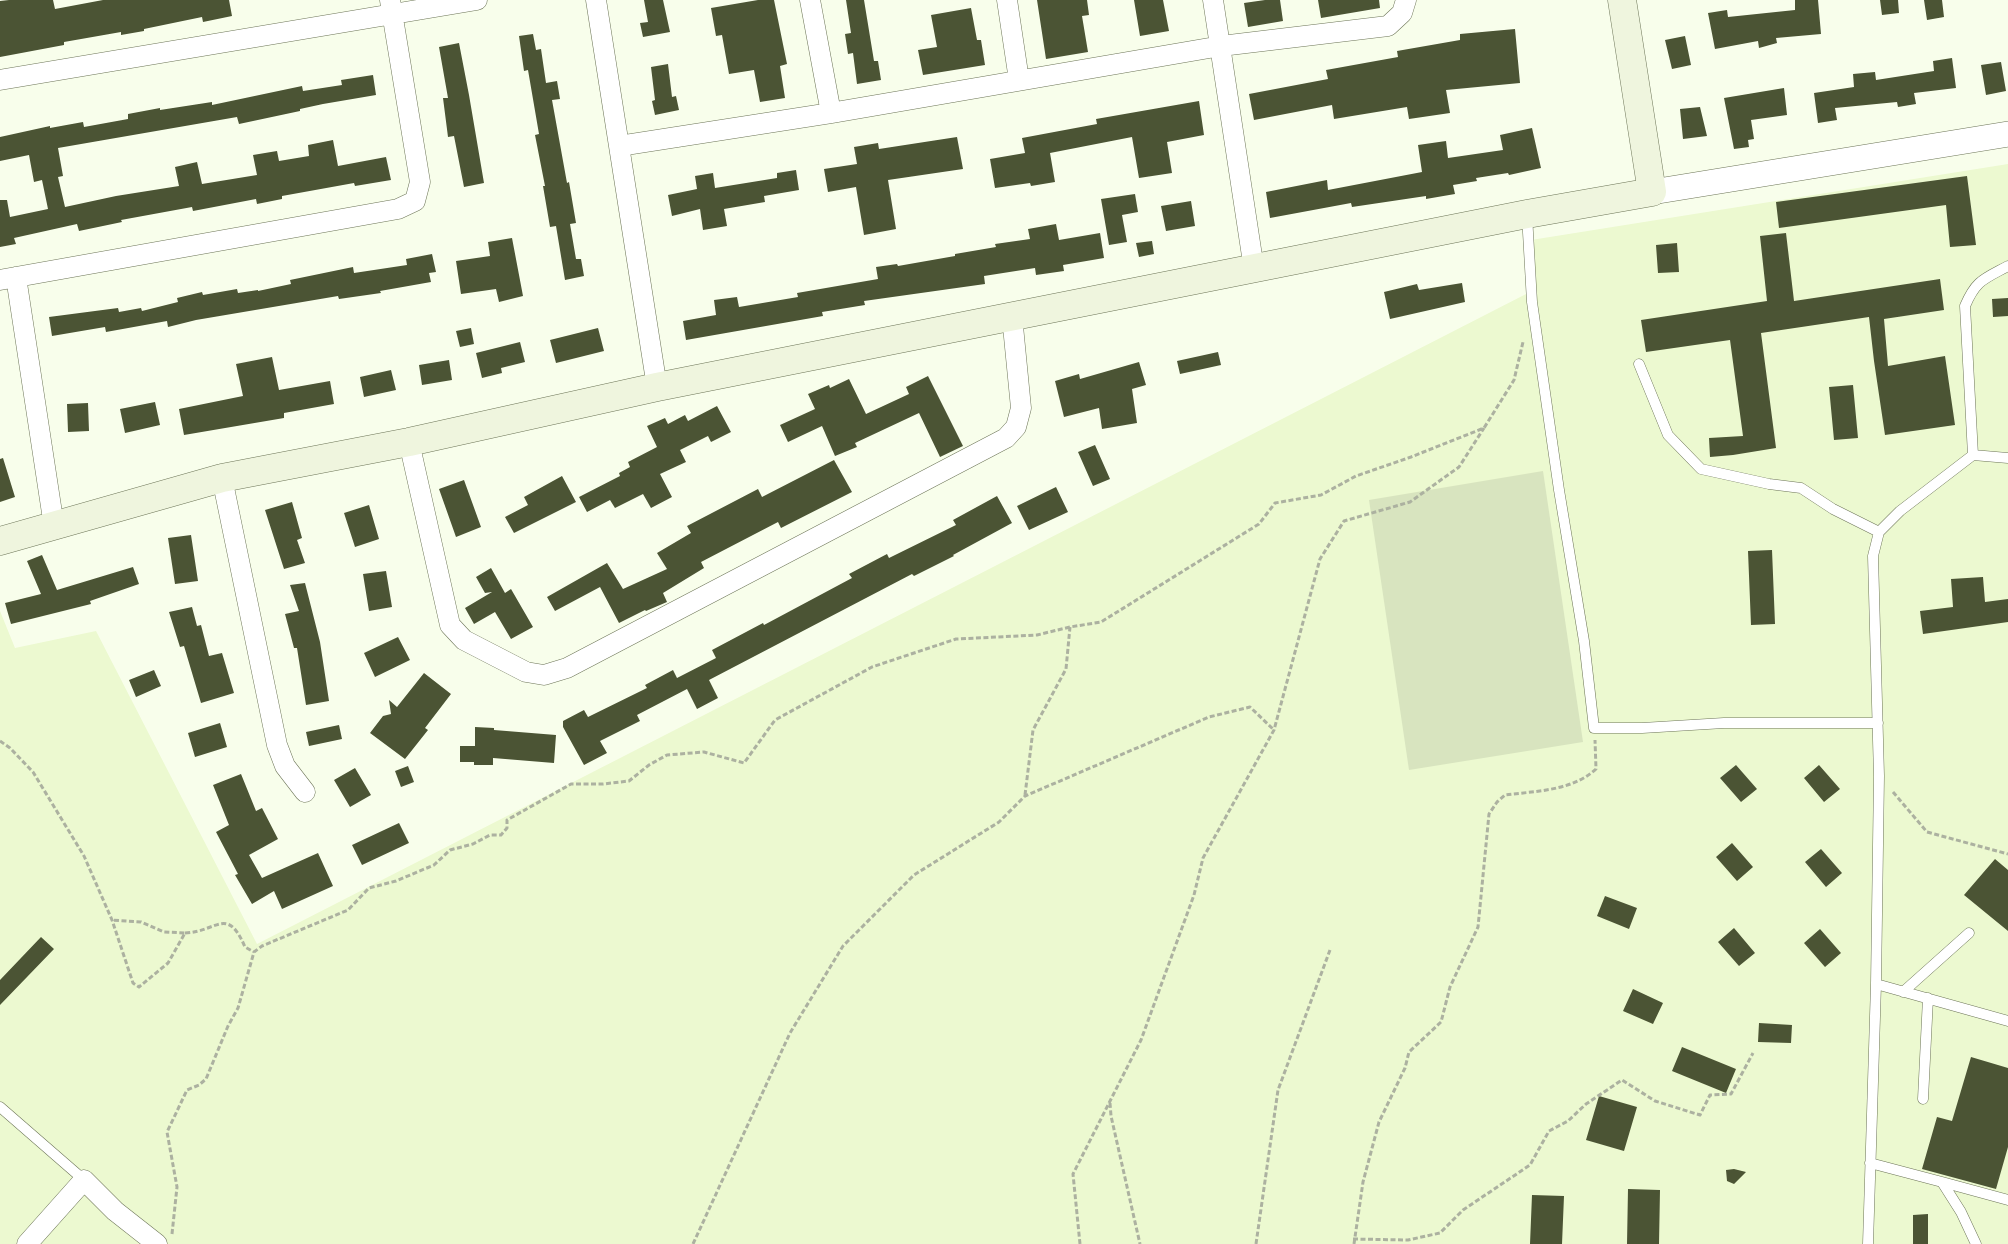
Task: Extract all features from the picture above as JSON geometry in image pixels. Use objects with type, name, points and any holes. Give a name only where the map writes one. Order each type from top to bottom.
[{"type":"main road","points":[[0,541],[222,478],[409,442],[657,387],[1012,316],[1527,214],[1652,192],[1622,0]]},
{"type":"street","points":[[0,80],[392,7],[477,0]]},
{"type":"street","points":[[596,0],[657,387]]},
{"type":"street","points":[[810,0],[831,113]]},
{"type":"street","points":[[1007,0],[1019,80]]},
{"type":"street","points":[[1213,0],[1254,269]]},
{"type":"street","points":[[618,146],[831,113],[1220,46],[1388,26],[1402,13],[1406,0]]},
{"type":"street","points":[[54,526],[8,278],[398,209],[415,201],[420,182],[392,7]]},
{"type":"street","points":[[1652,192],[2008,134]]},
{"type":"street","points":[[409,442],[450,625],[464,640],[526,672],[544,675],[567,668],[1006,438],[1016,427],[1021,408],[1012,316]]},
{"type":"street","points":[[222,478],[277,745],[285,766],[305,792]]},
{"type":"street","points":[[28,1244],[84,1180],[115,1211],[164,1240]]},
{"type":"lane","points":[[1527,214],[1532,302],[1559,490],[1584,640],[1594,728],[1642,728],[1724,723],[1878,723]]},
{"type":"lane","points":[[1973,455],[1965,306],[1972,288],[2008,266]]},
{"type":"lane","points":[[1639,364],[1668,435],[1701,469],[1769,484],[1801,488],[1833,509],[1879,532]]},
{"type":"lane","points":[[1868,1244],[1876,984],[1879,776],[1873,556],[1879,532],[1900,511],[1973,455],[2008,458]]},
{"type":"lane","points":[[1903,992],[1969,933]]},
{"type":"lane","points":[[1876,984],[2008,1020]]},
{"type":"lane","points":[[1923,1099],[1928,998]]},
{"type":"lane","points":[[0,1107],[84,1180]]},
{"type":"lane","points":[[1870,1163],[2008,1200]]},
{"type":"lane","points":[[1942,1182],[1961,1212],[1976,1244]]},
{"type":"path","points":[[1080,1244],[1073,1174],[1141,1040],[1194,895],[1203,858],[1274,730],[1320,559],[1344,521],[1410,502],[1459,467],[1514,380],[1523,341]]},
{"type":"path","points":[[164,1240],[177,1186],[167,1132],[187,1090],[199,1085],[206,1078],[228,1026],[238,1008],[254,952],[262,946],[348,910],[369,888],[396,881],[434,865],[450,850],[473,844],[490,835],[500,835],[507,828],[507,820],[571,784],[603,784],[629,781],[649,765],[667,755],[704,752],[744,763],[775,720],[872,667],[956,639],[1037,635],[1101,622],[1259,524],[1276,504],[1321,495],[1356,476],[1411,457],[1484,428]]},
{"type":"path","points":[[1025,796],[1034,730],[1066,669],[1070,627]]},
{"type":"path","points":[[692,1244],[790,1033],[844,946],[914,875],[999,822],[1025,796],[1209,717],[1250,707],[1274,730]]},
{"type":"path","points":[[1354,1244],[1353,1239],[1363,1182],[1379,1122],[1405,1068],[1409,1052],[1441,1022],[1450,987],[1478,927],[1489,814],[1497,802],[1505,795],[1567,786],[1586,779],[1596,769],[1594,728]]},
{"type":"path","points":[[0,741],[10,748],[33,772],[84,856],[112,920],[133,983],[140,987],[168,963],[186,933]]},
{"type":"path","points":[[1879,776],[1927,832],[2008,854]]},
{"type":"path","points":[[112,920],[141,922],[164,932],[186,933],[196,933],[217,924],[228,924],[238,930],[245,947],[254,952]]},
{"type":"path","points":[[1256,1244],[1278,1090],[1330,950]]},
{"type":"path","points":[[1353,1239],[1408,1240],[1440,1233],[1463,1210],[1530,1166],[1549,1131],[1568,1121],[1586,1104],[1622,1080],[1655,1101],[1700,1115],[1710,1095],[1731,1094],[1753,1053]]},
{"type":"path","points":[[1110,1101],[1111,1116],[1140,1244]]},
{"type":"shaded area","points":[[2008,164],[2008,1244],[0,1244],[0,611],[15,648],[96,631],[257,944],[1528,293],[1531,240]]},
{"type":"shaded area","points":[[1543,471],[1583,742],[1409,770],[1369,500]]},
{"type":"building","points":[[53,0],[55,9],[103,0],[229,0],[232,16],[203,22],[202,17],[144,29],[144,31],[121,35],[121,32],[64,42],[64,45],[0,57],[0,1]]},
{"type":"building","points":[[644,0],[663,0],[670,32],[643,37],[640,23],[648,22]]},
{"type":"building","points":[[758,0],[774,0],[787,64],[780,66],[785,98],[760,102],[754,70],[729,74],[722,35],[716,36],[711,8]]},
{"type":"building","points":[[846,0],[864,0],[874,61],[878,61],[881,80],[857,84],[853,53],[848,54],[845,34],[851,33]]},
{"type":"building","points":[[1037,0],[1087,0],[1089,15],[1082,16],[1088,52],[1046,59]]},
{"type":"building","points":[[1134,0],[1163,0],[1169,31],[1140,36]]},
{"type":"building","points":[[1280,0],[1283,21],[1248,27],[1244,3]]},
{"type":"building","points":[[1318,0],[1379,0],[1380,8],[1321,18]]},
{"type":"building","points":[[1795,0],[1818,0],[1821,34],[1776,38],[1777,43],[1759,48],[1758,41],[1715,49],[1708,13],[1727,10],[1728,17],[1795,10]]},
{"type":"building","points":[[1880,0],[1898,0],[1899,13],[1882,15]]},
{"type":"building","points":[[1924,0],[1942,0],[1944,17],[1927,20]]},
{"type":"building","points":[[971,8],[977,40],[981,40],[985,65],[923,75],[918,50],[937,47],[931,15]]},
{"type":"building","points":[[1515,29],[1520,83],[1446,90],[1450,113],[1409,119],[1407,107],[1334,119],[1332,105],[1254,120],[1249,94],[1328,79],[1326,70],[1398,57],[1397,51],[1460,40],[1460,34]]},
{"type":"building","points":[[533,34],[536,50],[541,49],[546,83],[557,81],[560,99],[552,100],[576,223],[570,224],[576,259],[581,259],[584,276],[565,280],[556,226],[550,227],[543,186],[545,186],[535,135],[539,134],[528,70],[524,71],[519,36]]},
{"type":"building","points":[[1685,36],[1691,65],[1672,69],[1665,40]]},
{"type":"building","points":[[459,43],[484,183],[464,187],[454,136],[448,137],[443,98],[448,98],[439,47]]},
{"type":"building","points":[[1952,58],[1956,88],[1914,93],[1916,104],[1898,107],[1897,102],[1835,108],[1837,120],[1818,123],[1814,93],[1854,87],[1853,74],[1875,72],[1876,80],[1934,71],[1933,61]]},
{"type":"building","points":[[2001,62],[2006,91],[1986,95],[1981,65]]},
{"type":"building","points":[[668,64],[672,97],[676,96],[679,110],[655,115],[652,101],[655,100],[651,67]]},
{"type":"building","points":[[373,75],[376,95],[323,104],[239,124],[237,117],[58,148],[63,176],[58,177],[65,207],[116,196],[179,186],[175,167],[197,162],[202,184],[257,175],[253,155],[277,151],[279,161],[309,156],[308,145],[333,140],[338,166],[386,157],[391,180],[355,186],[354,183],[282,196],[282,199],[257,204],[256,199],[193,211],[192,207],[121,220],[122,222],[79,231],[77,224],[14,238],[16,244],[0,247],[0,200],[7,200],[10,217],[48,209],[42,180],[34,182],[29,155],[0,161],[0,137],[50,126],[50,128],[83,122],[84,127],[128,119],[128,114],[212,102],[212,105],[302,86],[303,91],[342,85],[341,80]]},
{"type":"building","points":[[1784,88],[1787,115],[1751,120],[1754,139],[1748,140],[1749,147],[1734,149],[1724,98]]},
{"type":"building","points":[[1199,101],[1204,135],[1167,142],[1172,173],[1139,178],[1132,137],[1050,153],[1055,182],[1031,186],[1030,183],[995,188],[990,159],[1025,153],[1022,138],[1097,124],[1096,119]]},
{"type":"building","points":[[1700,107],[1707,136],[1683,139],[1680,109]]},
{"type":"building","points":[[1532,128],[1541,168],[1509,175],[1508,173],[1476,178],[1477,181],[1453,185],[1455,194],[1426,199],[1426,196],[1352,207],[1351,203],[1270,218],[1266,192],[1327,180],[1328,190],[1422,172],[1418,145],[1446,141],[1448,158],[1503,150],[1500,135]]},
{"type":"building","points":[[957,137],[963,169],[888,180],[896,229],[864,235],[856,187],[828,192],[824,169],[857,164],[854,147],[878,143],[879,149]]},
{"type":"building","points":[[796,170],[799,190],[764,196],[765,202],[724,209],[727,226],[703,230],[700,209],[672,216],[668,195],[697,189],[695,176],[713,173],[715,188],[777,178],[777,173]]},
{"type":"building","points":[[1967,176],[1976,245],[1950,247],[1946,205],[1779,228],[1776,202]]},
{"type":"building","points":[[1135,194],[1138,212],[1122,215],[1127,242],[1109,245],[1101,199]]},
{"type":"building","points":[[1191,201],[1195,226],[1166,231],[1161,206]]},
{"type":"building","points":[[1056,224],[1059,240],[1100,233],[1104,258],[1063,265],[1064,271],[1036,275],[1035,268],[984,276],[985,284],[864,301],[865,305],[822,312],[823,316],[686,340],[683,321],[716,315],[714,300],[737,297],[739,307],[798,297],[797,293],[878,279],[876,267],[897,264],[898,266],[955,256],[955,254],[996,247],[995,244],[1030,239],[1028,229]]},
{"type":"building","points":[[1786,233],[1794,301],[1940,279],[1944,310],[1884,319],[1888,366],[1945,356],[1955,425],[1885,435],[1869,317],[1761,333],[1776,448],[1710,457],[1709,438],[1743,436],[1730,340],[1646,352],[1641,320],[1767,301],[1760,236]]},
{"type":"building","points":[[512,238],[523,296],[499,302],[496,289],[461,294],[456,261],[490,256],[488,242]]},
{"type":"building","points":[[1152,241],[1154,254],[1139,257],[1136,243]]},
{"type":"building","points":[[1677,243],[1679,272],[1658,273],[1656,245]]},
{"type":"building","points":[[432,254],[436,272],[429,273],[431,282],[380,291],[381,293],[339,299],[338,296],[196,320],[168,327],[167,321],[106,332],[105,327],[52,336],[49,317],[118,308],[119,312],[141,308],[142,311],[178,302],[177,298],[202,292],[203,295],[237,289],[238,293],[258,291],[291,284],[290,280],[353,267],[354,273],[407,265],[406,259]]},
{"type":"building","points":[[1462,283],[1465,302],[1390,319],[1384,292],[1417,284],[1419,290]]},
{"type":"building","points":[[2008,298],[2008,316],[1993,317],[1992,299]]},
{"type":"building","points":[[471,328],[474,344],[460,347],[456,331]]},
{"type":"building","points":[[598,328],[604,351],[556,363],[550,340]]},
{"type":"building","points":[[520,342],[525,362],[501,368],[502,373],[482,378],[476,353]]},
{"type":"building","points":[[1218,352],[1221,365],[1180,374],[1177,361]]},
{"type":"building","points":[[272,357],[279,390],[330,381],[334,404],[284,413],[284,418],[184,435],[179,409],[243,396],[236,364]]},
{"type":"building","points":[[449,360],[452,380],[422,385],[419,365]]},
{"type":"building","points":[[1139,362],[1146,385],[1132,389],[1137,423],[1102,429],[1099,408],[1064,417],[1055,381],[1079,374],[1080,379]]},
{"type":"building","points":[[391,370],[396,390],[364,397],[360,377]]},
{"type":"building","points":[[928,376],[963,446],[940,457],[919,413],[855,443],[857,447],[835,456],[822,426],[788,442],[780,425],[815,409],[808,394],[829,385],[830,388],[849,379],[866,414],[909,394],[906,387]]},
{"type":"building","points":[[1853,385],[1858,438],[1834,440],[1829,387]]},
{"type":"building","points":[[155,402],[160,425],[125,433],[120,409]]},
{"type":"building","points":[[88,403],[89,431],[68,432],[67,404]]},
{"type":"building","points":[[717,406],[731,432],[711,442],[708,436],[680,450],[686,462],[660,474],[672,497],[651,508],[643,494],[615,508],[610,500],[587,512],[579,497],[620,476],[619,473],[630,467],[628,462],[657,447],[647,426],[665,418],[668,424],[685,415],[688,421]]},
{"type":"building","points":[[1095,445],[1110,479],[1093,486],[1078,452]]},
{"type":"building","points":[[3,458],[15,497],[0,502],[0,459]]},
{"type":"building","points":[[834,460],[852,492],[781,528],[778,522],[701,562],[704,568],[663,593],[667,602],[619,623],[600,587],[555,611],[547,597],[607,563],[623,589],[667,569],[657,553],[691,533],[687,526],[758,489],[762,497]]},
{"type":"building","points":[[562,476],[576,502],[514,533],[505,517],[528,505],[524,497]]},
{"type":"building","points":[[464,480],[481,527],[456,537],[439,489]]},
{"type":"building","points":[[1056,487],[1068,512],[1029,530],[1017,506]]},
{"type":"building","points":[[997,496],[1012,523],[954,556],[914,576],[912,574],[709,680],[718,698],[697,709],[687,689],[637,715],[640,721],[600,741],[607,753],[584,765],[563,727],[563,721],[584,710],[588,717],[647,688],[645,685],[673,670],[677,678],[716,658],[712,650],[763,623],[764,625],[852,578],[849,574],[887,554],[889,558],[956,525],[953,520]]},
{"type":"building","points":[[292,502],[302,538],[297,540],[305,563],[284,569],[265,510]]},
{"type":"building","points":[[369,505],[379,539],[355,547],[344,513]]},
{"type":"building","points":[[191,535],[198,581],[175,584],[168,538]]},
{"type":"building","points":[[1772,550],[1775,624],[1751,625],[1748,551]]},
{"type":"building","points":[[42,555],[57,590],[133,567],[139,584],[90,601],[91,604],[11,624],[5,603],[41,594],[27,561]]},
{"type":"building","points":[[491,568],[505,593],[511,589],[533,627],[511,639],[495,612],[474,624],[465,608],[492,592],[485,593],[476,577]]},
{"type":"building","points":[[386,571],[392,607],[369,611],[363,574]]},
{"type":"building","points":[[1983,577],[1985,602],[2008,599],[2008,622],[1923,634],[1920,611],[1953,607],[1951,579]]},
{"type":"building","points":[[305,583],[320,642],[329,701],[306,705],[297,648],[294,648],[285,614],[299,611],[290,585]]},
{"type":"building","points":[[192,607],[197,626],[201,625],[209,656],[222,653],[234,693],[201,703],[184,646],[180,647],[169,612]]},
{"type":"building","points":[[398,637],[410,660],[375,677],[364,653]]},
{"type":"building","points":[[154,670],[161,686],[136,697],[129,680]]},
{"type":"building","points":[[424,673],[451,694],[425,728],[428,730],[405,759],[370,733],[383,716],[391,714],[389,700],[397,707]]},
{"type":"building","points":[[220,723],[227,747],[195,757],[188,733]]},
{"type":"building","points":[[339,725],[342,739],[309,746],[306,732]]},
{"type":"building","points":[[475,727],[556,735],[554,763],[493,758],[493,765],[474,765],[474,762],[460,762],[460,746],[475,746]]},
{"type":"building","points":[[1736,765],[1757,789],[1741,802],[1720,778]]},
{"type":"building","points":[[1819,765],[1840,789],[1824,802],[1804,778]]},
{"type":"building","points":[[408,766],[414,782],[401,787],[395,771]]},
{"type":"building","points":[[355,768],[371,795],[350,807],[334,780]]},
{"type":"building","points":[[241,774],[256,811],[262,808],[278,839],[249,855],[262,878],[318,853],[333,886],[282,909],[274,891],[252,904],[235,875],[238,874],[216,832],[229,825],[213,785]]},
{"type":"building","points":[[399,823],[409,843],[362,865],[352,845]]},
{"type":"building","points":[[1732,843],[1753,867],[1737,881],[1716,857]]},
{"type":"building","points":[[1821,849],[1842,873],[1826,887],[1805,862]]},
{"type":"building","points":[[1995,859],[2008,870],[2008,931],[1964,895]]},
{"type":"building","points":[[1605,896],[1637,908],[1629,929],[1597,916]]},
{"type":"building","points":[[1734,928],[1755,953],[1739,966],[1718,942]]},
{"type":"building","points":[[1820,929],[1841,953],[1825,967],[1804,943]]},
{"type":"building","points":[[41,937],[54,949],[0,1005],[0,980]]},
{"type":"building","points":[[1633,989],[1663,1003],[1653,1024],[1623,1011]]},
{"type":"building","points":[[1759,1023],[1792,1025],[1791,1043],[1758,1042]]},
{"type":"building","points":[[1682,1047],[1736,1069],[1726,1093],[1672,1071]]},
{"type":"building","points":[[1971,1057],[2008,1068],[2008,1147],[1996,1189],[1922,1169],[1937,1117],[1952,1121]]},
{"type":"building","points":[[1599,1096],[1637,1107],[1624,1151],[1586,1140]]},
{"type":"building","points":[[1734,1169],[1746,1172],[1734,1184],[1727,1181],[1726,1170]]},
{"type":"building","points":[[1628,1189],[1660,1190],[1659,1244],[1627,1244]]},
{"type":"building","points":[[1532,1195],[1564,1196],[1562,1244],[1530,1244]]},
{"type":"building","points":[[1928,1214],[1928,1244],[1913,1244],[1913,1215]]}]
